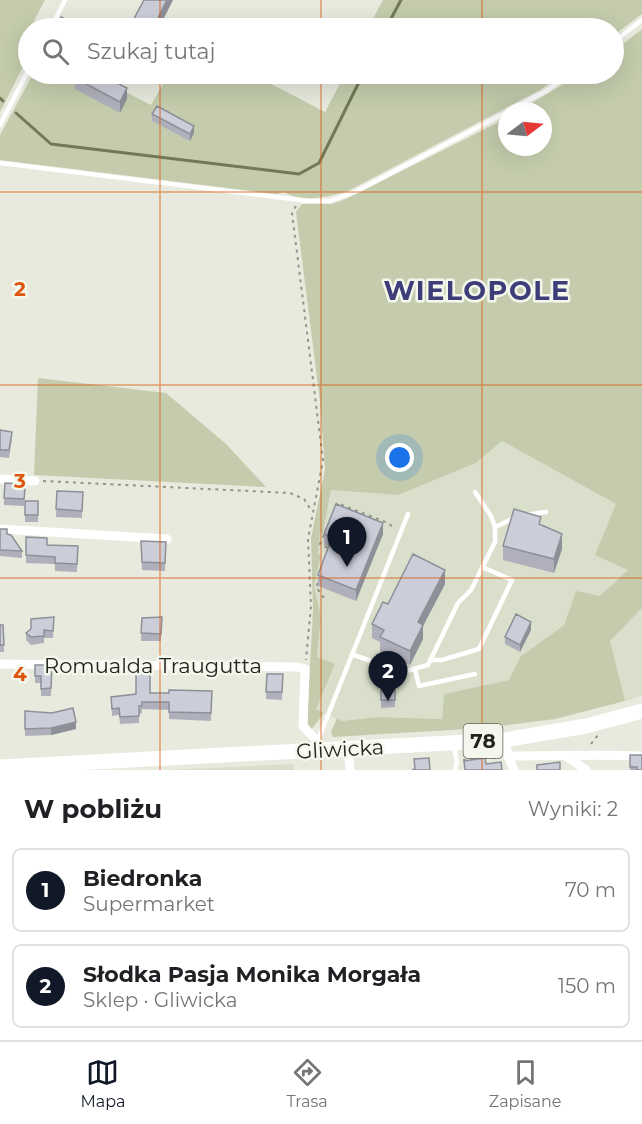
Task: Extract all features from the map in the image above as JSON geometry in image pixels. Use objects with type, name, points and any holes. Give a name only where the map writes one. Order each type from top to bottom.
[{"type":"main road","name":"Gliwicka","points":[[0,767],[317,746],[348,749],[505,740],[586,726],[642,711]]},
{"type":"street","points":[[0,479],[35,481]]},
{"type":"street","points":[[0,529],[168,539]]},
{"type":"street","name":"Romualda Traugutta","points":[[0,664],[279,665],[305,669]]},
{"type":"street","points":[[305,669],[303,726],[317,746]]},
{"type":"street","points":[[505,740],[514,770]]},
{"type":"street","points":[[348,749],[350,770]]},
{"type":"street","points":[[508,756],[566,756],[597,753],[642,756]]},
{"type":"street","points":[[566,756],[586,770]]},
{"type":"lane","points":[[56,18],[65,0]]},
{"type":"lane","points":[[624,34],[642,20]]},
{"type":"lane","points":[[0,125],[21,84]]},
{"type":"lane","points":[[525,102],[556,84]]},
{"type":"lane","points":[[0,163],[303,201],[330,201],[347,196],[498,116]]},
{"type":"lane","points":[[354,655],[403,672],[428,665],[458,603],[471,590],[495,542],[495,527],[475,492]]},
{"type":"lane","points":[[495,527],[524,515],[546,512]]},
{"type":"lane","points":[[317,746],[408,514]]},
{"type":"lane","points":[[430,660],[442,660],[479,649],[512,580],[482,567]]},
{"type":"lane","points":[[415,669],[419,686],[475,674]]},
{"type":"lane","points":[[454,743],[455,770]]},
{"type":"path","points":[[303,201],[292,213],[323,460],[308,539],[311,606],[305,669]]},
{"type":"path","points":[[35,481],[290,493],[306,501],[312,513]]},
{"type":"path","points":[[333,513],[337,503],[388,523]]},
{"type":"path","points":[[328,524],[320,544],[331,549]]},
{"type":"path","points":[[320,578],[316,587],[324,598]]},
{"type":"path","points":[[587,748],[598,739]]},
{"type":"path","points":[[456,760],[498,759]]},
{"type":"shaded area","points":[[0,0],[45,0],[36,18],[18,18],[18,77],[0,112]]},
{"type":"shaded area","points":[[383,0],[642,0],[642,14],[624,28],[624,18],[373,18]]},
{"type":"shaded area","points":[[642,29],[642,608],[610,641],[625,701],[555,719],[484,728],[333,737],[331,732],[337,718],[342,721],[377,717],[442,719],[444,694],[509,680],[520,657],[564,625],[576,591],[600,596],[628,570],[595,555],[616,504],[502,441],[476,463],[398,495],[331,490],[323,533],[320,533],[318,554],[321,555],[314,586],[321,616],[317,657],[335,664],[316,709],[324,713],[311,730],[307,722],[313,611],[311,538],[325,470],[320,401],[296,212],[302,204],[332,204],[346,199],[498,123],[498,156],[552,156],[552,102],[534,102],[564,84],[624,84],[624,43]]},
{"type":"shaded area","points":[[28,84],[110,84],[151,105],[163,84],[271,84],[325,112],[340,84],[548,84],[517,102],[498,102],[498,112],[348,191],[324,197],[307,198],[284,192],[277,194],[0,160],[0,135]]},
{"type":"shaded area","points":[[38,378],[166,393],[226,444],[266,487],[34,475]]},
{"type":"shaded area","points":[[502,441],[616,504],[629,569],[600,597],[576,591],[564,625],[520,657],[509,680],[444,694],[442,719],[377,717],[342,721],[316,709],[334,664],[317,657],[321,617],[314,586],[321,555],[317,554],[320,532],[323,533],[331,490],[398,495],[476,463]]},
{"type":"shaded area","points":[[642,608],[642,696],[625,701],[609,641]]},
{"type":"shaded area","points":[[293,764],[294,770],[167,770]]},
{"type":"building","points":[[144,0],[167,0],[158,18],[134,18]]},
{"type":"building","points":[[86,84],[119,84],[127,88],[120,102]]},
{"type":"building","points":[[157,106],[194,126],[190,134],[152,114]]},
{"type":"building","points":[[0,430],[12,432],[9,450],[0,450]]},
{"type":"building","points":[[5,483],[21,484],[21,489],[25,489],[24,499],[4,498]]},
{"type":"building","points":[[57,491],[83,492],[82,511],[56,509]]},
{"type":"building","points":[[25,501],[38,501],[38,515],[25,515]]},
{"type":"building","points":[[336,504],[383,523],[356,590],[318,575],[332,537],[324,534]]},
{"type":"building","points":[[514,509],[541,517],[539,524],[562,534],[554,559],[503,546]]},
{"type":"building","points":[[0,529],[7,529],[7,534],[11,535],[22,551],[0,550]]},
{"type":"building","points":[[26,537],[47,538],[47,545],[78,546],[77,564],[55,563],[55,557],[26,555]]},
{"type":"building","points":[[141,541],[166,542],[165,563],[142,562]]},
{"type":"building","points":[[413,554],[445,570],[418,622],[423,625],[410,651],[380,637],[384,630],[372,624],[383,602],[388,604]]},
{"type":"building","points":[[516,614],[531,622],[520,645],[505,637]]},
{"type":"building","points":[[54,617],[53,631],[44,630],[44,636],[31,637],[26,633],[31,629],[31,619]]},
{"type":"building","points":[[162,617],[161,634],[141,633],[142,618]]},
{"type":"building","points":[[0,625],[3,625],[4,645],[0,645]]},
{"type":"building","points":[[35,665],[52,665],[51,688],[41,689],[41,676],[35,676]]},
{"type":"building","points":[[136,670],[150,670],[150,693],[169,693],[169,690],[212,691],[211,713],[169,712],[169,702],[142,702],[142,706],[139,706],[139,716],[120,717],[119,708],[112,709],[111,697],[136,694]]},
{"type":"building","points":[[267,674],[283,674],[282,692],[266,692]]},
{"type":"building","points":[[381,686],[395,686],[395,700],[381,700]]},
{"type":"building","points":[[73,708],[76,722],[51,728],[25,729],[25,711],[52,713]]},
{"type":"building","points":[[630,755],[642,755],[642,770],[630,767]]},
{"type":"building","points":[[429,758],[430,770],[412,770],[415,769],[414,759]]},
{"type":"building","points":[[485,758],[486,764],[501,762],[502,770],[465,770],[464,761]]},
{"type":"building","points":[[560,762],[560,770],[537,770],[537,765]]},
{"type":"waterway","points":[[391,18],[401,0]]},
{"type":"waterway","points":[[16,113],[51,144],[299,174],[319,163],[358,84]]},
{"type":"waterway","points":[[0,98],[3,101]]},
{"type":"place","name":"Biedronka","points":[[347,567]]},
{"type":"place","name":"Słodka Pasja Monika Morgała","points":[[388,701]]},
{"type":"district","name":"WIELOPOLE","points":[[477,290]]}]
